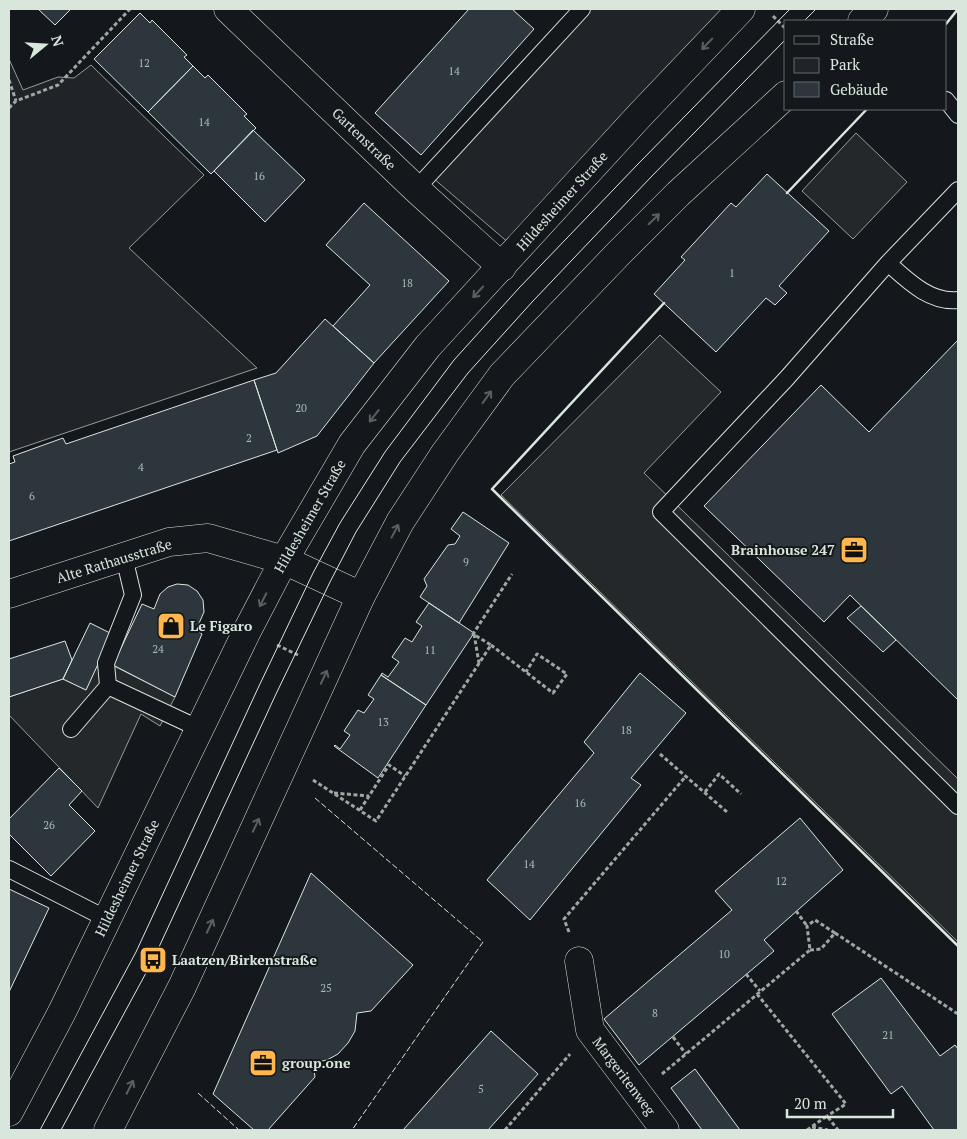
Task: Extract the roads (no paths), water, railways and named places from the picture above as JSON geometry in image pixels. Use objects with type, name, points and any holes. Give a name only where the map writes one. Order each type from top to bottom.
[{"type":"main road","name":"Gartenstraße","points":[[228,9],[416,189],[502,267]]},
{"type":"main road","name":"Hildesheimer Straße","points":[[9,1112],[62,1012],[247,630],[284,560],[352,444],[428,346],[633,122],[741,9]]},
{"type":"main road","points":[[108,1130],[182,986],[361,596],[400,522],[445,453],[502,375],[678,194],[784,97]]},
{"type":"main road","name":"Alte Rathausstraße","points":[[9,594],[169,542],[208,538],[284,560],[361,596]]},
{"type":"main road","name":"Margeritenweg","points":[[579,961],[590,1030],[665,1130]]},
{"type":"lane","points":[[416,189],[582,9]]},
{"type":"lane","points":[[947,101],[958,115]]},
{"type":"lane","points":[[958,190],[888,263],[787,378],[661,512],[958,806]]},
{"type":"lane","points":[[888,263],[925,293],[947,301],[958,300]]},
{"type":"lane","points":[[71,729],[108,686],[106,663],[133,595],[124,556]]},
{"type":"lane","points":[[108,686],[200,729]]},
{"type":"lane","points":[[9,870],[107,919]]},
{"type":"tram line","points":[[40,1130],[136,952],[313,573],[340,523],[385,452],[454,360],[519,288],[790,9]]},
{"type":"tram line","points":[[805,20],[816,9]]},
{"type":"tram line","points":[[61,1130],[153,960],[330,582],[356,532],[400,462],[468,373],[533,301],[784,41]]},
{"type":"place","name":"Brainhouse 247","points":[[854,550]]},
{"type":"place","name":"Le Figaro","points":[[171,626]]},
{"type":"place","name":"Laatzen/Birkenstraße","points":[[153,960]]},
{"type":"place","name":"group.one","points":[[263,1063]]}]
